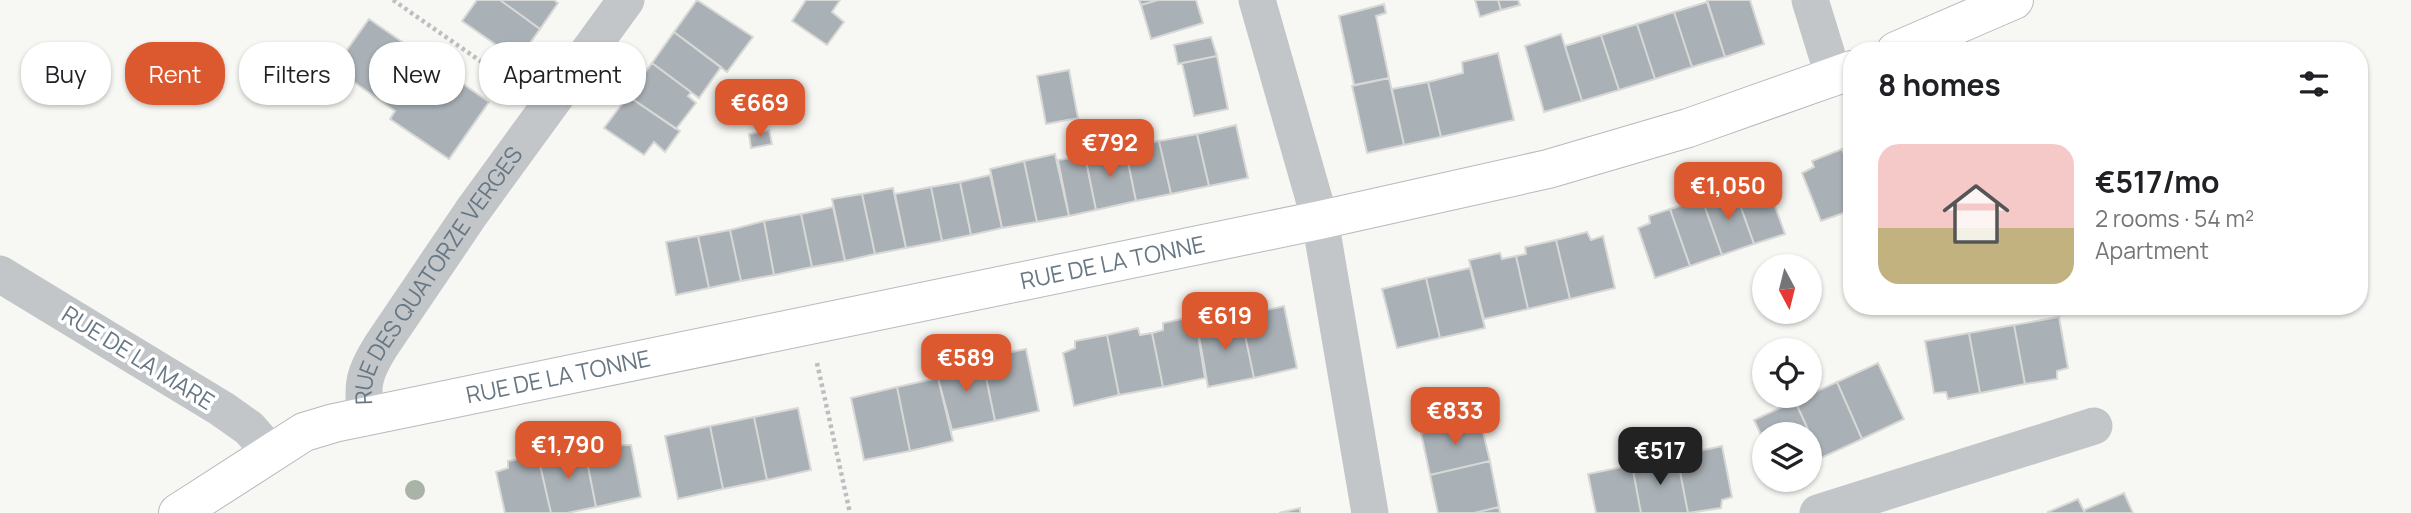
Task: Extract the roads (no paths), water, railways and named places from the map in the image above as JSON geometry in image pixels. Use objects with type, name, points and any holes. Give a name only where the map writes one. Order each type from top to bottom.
[{"type":"street","name":"RUE DES QUATORZE VERGES","points":[[178,513],[304,432],[366,417],[362,392],[367,369],[471,214],[626,0]]},
{"type":"street","points":[[1257,0],[1320,220],[1370,513]]},
{"type":"street","points":[[1810,0],[1843,74]]},
{"type":"street","points":[[1917,42],[2014,0]]},
{"type":"street","name":"RUE DE LA TONNE","points":[[366,417],[1320,220],[1548,169],[1688,128],[1843,74]]},
{"type":"street","name":"RUE DE LA MARE","points":[[0,274],[222,409],[249,428],[270,452]]},
{"type":"street","points":[[1818,513],[2094,426]]}]
